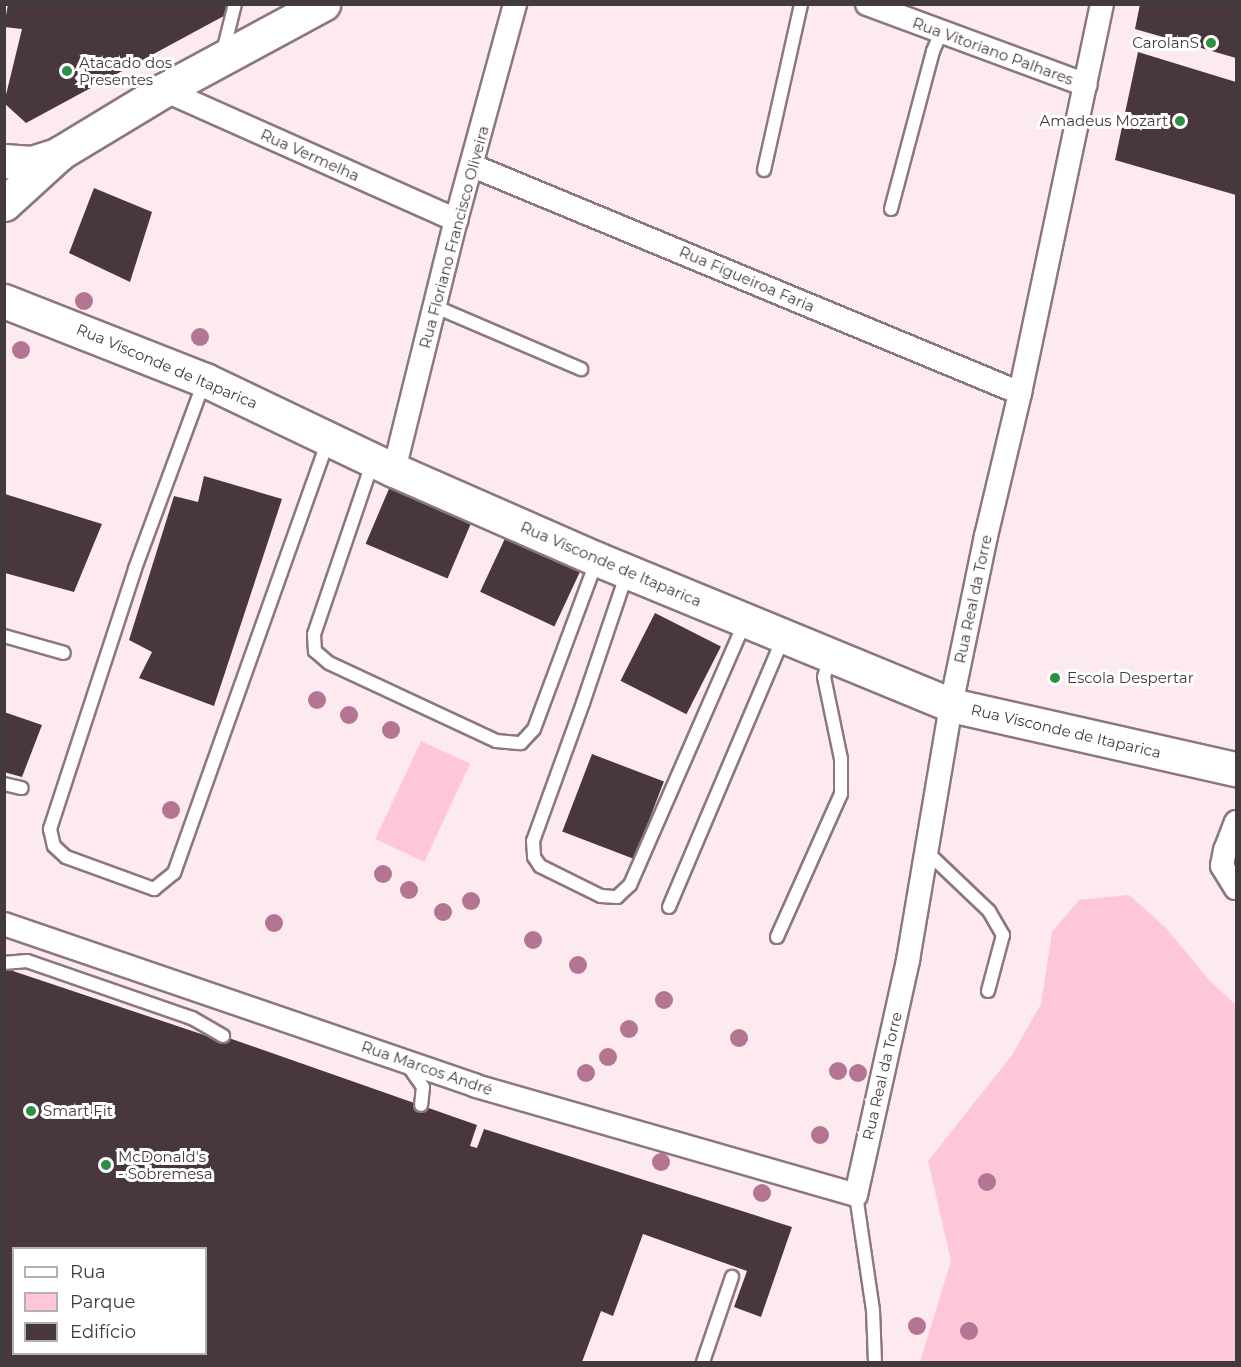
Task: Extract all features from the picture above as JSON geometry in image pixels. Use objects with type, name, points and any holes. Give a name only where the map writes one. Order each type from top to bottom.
[{"type":"street","points":[[4,204],[60,153],[164,90],[323,4]]},
{"type":"street","name":"Rua Floriano Francisco Oliveira","points":[[384,465],[436,307],[456,220],[473,166],[515,4]]},
{"type":"street","name":"Rua Vitoriano Palhares","points":[[867,4],[1086,85]]},
{"type":"street","name":"Rua Real da Torre","points":[[856,1195],[908,960],[951,705],[1102,4]]},
{"type":"street","name":"Rua Vermelha","points":[[164,90],[456,220]]},
{"type":"street","points":[[4,161],[32,163],[60,153]]},
{"type":"street","name":"Rua Figueiroa Faria","points":[[473,166],[1020,393]]},
{"type":"street","name":"Rua Visconde de Itaparica","points":[[4,301],[205,381],[384,465],[597,559],[951,705],[1236,769]]},
{"type":"street","points":[[1236,822],[1225,850],[1222,866],[1236,888]]},
{"type":"street","name":"Rua Marcos André","points":[[4,924],[484,1088],[856,1195]]},
{"type":"lane","points":[[222,59],[235,4]]},
{"type":"lane","points":[[764,170],[801,4]]},
{"type":"lane","points":[[891,209],[933,51],[942,31]]},
{"type":"lane","points":[[436,307],[581,369]]},
{"type":"lane","points":[[205,381],[135,569],[50,829],[54,846],[66,856],[154,890],[174,873],[329,438]]},
{"type":"lane","points":[[384,465],[314,634],[315,651],[329,663],[496,741],[521,743],[534,729],[597,559]]},
{"type":"lane","points":[[627,572],[533,841],[534,857],[540,866],[601,896],[617,897],[630,885],[746,621]]},
{"type":"lane","points":[[4,636],[64,653]]},
{"type":"lane","points":[[669,907],[784,638]]},
{"type":"lane","points":[[777,937],[841,794],[842,759],[824,677],[831,656]]},
{"type":"lane","points":[[4,783],[21,788]]},
{"type":"lane","points":[[926,851],[989,911],[1003,935],[988,992]]},
{"type":"lane","points":[[4,963],[27,961],[192,1018],[223,1036]]},
{"type":"lane","points":[[401,1060],[414,1072],[423,1087],[421,1105]]},
{"type":"lane","points":[[856,1195],[873,1310],[875,1362]]},
{"type":"lane","points":[[704,1362],[732,1277]]},
{"type":"green space","points":[[421,741],[470,764],[424,862],[375,839]]},
{"type":"green space","points":[[1129,895],[1165,927],[1210,981],[1236,1005],[1236,1362],[920,1362],[951,1261],[928,1161],[1012,1055],[1041,1004],[1052,932],[1079,900]]},
{"type":"building","name":"Atacado dos Presentes","points":[[8,4],[246,4],[26,123],[4,103],[22,29],[4,27]]},
{"type":"building","name":"CarolanS","points":[[1140,4],[1236,4],[1236,58],[1135,29]]},
{"type":"building","name":"Amadeus Mozart","points":[[1138,52],[1236,82],[1236,195],[1115,160]]},
{"type":"building","points":[[94,188],[152,212],[130,282],[69,253]]},
{"type":"building","points":[[204,476],[282,499],[214,706],[139,678],[152,652],[129,640],[174,496],[198,502]]},
{"type":"building","points":[[391,484],[473,519],[448,579],[366,544]]},
{"type":"building","points":[[5,494],[102,524],[74,592],[5,573]]},
{"type":"building","points":[[508,532],[582,567],[554,626],[480,592]]},
{"type":"building","points":[[655,613],[721,647],[686,714],[620,681]]},
{"type":"building","points":[[4,712],[42,725],[22,777],[4,772]]},
{"type":"building","points":[[592,754],[664,782],[634,859],[562,831]]},
{"type":"building","points":[[4,968],[222,1041],[223,1036],[477,1125],[470,1146],[477,1148],[484,1129],[792,1227],[761,1317],[734,1307],[747,1271],[643,1234],[613,1316],[601,1311],[582,1362],[4,1362]]},
{"type":"place","name":"CarolanS","points":[[1211,43]]},
{"type":"place","name":"Atacado dos Presentes","points":[[67,71]]},
{"type":"place","name":"Amadeus Mozart","points":[[1180,121]]},
{"type":"place","name":"Escola Despertar","points":[[1055,678]]},
{"type":"place","name":"Smart Fit","points":[[31,1111]]},
{"type":"place","name":"McDonald's - Sobremesa","points":[[106,1165]]}]
